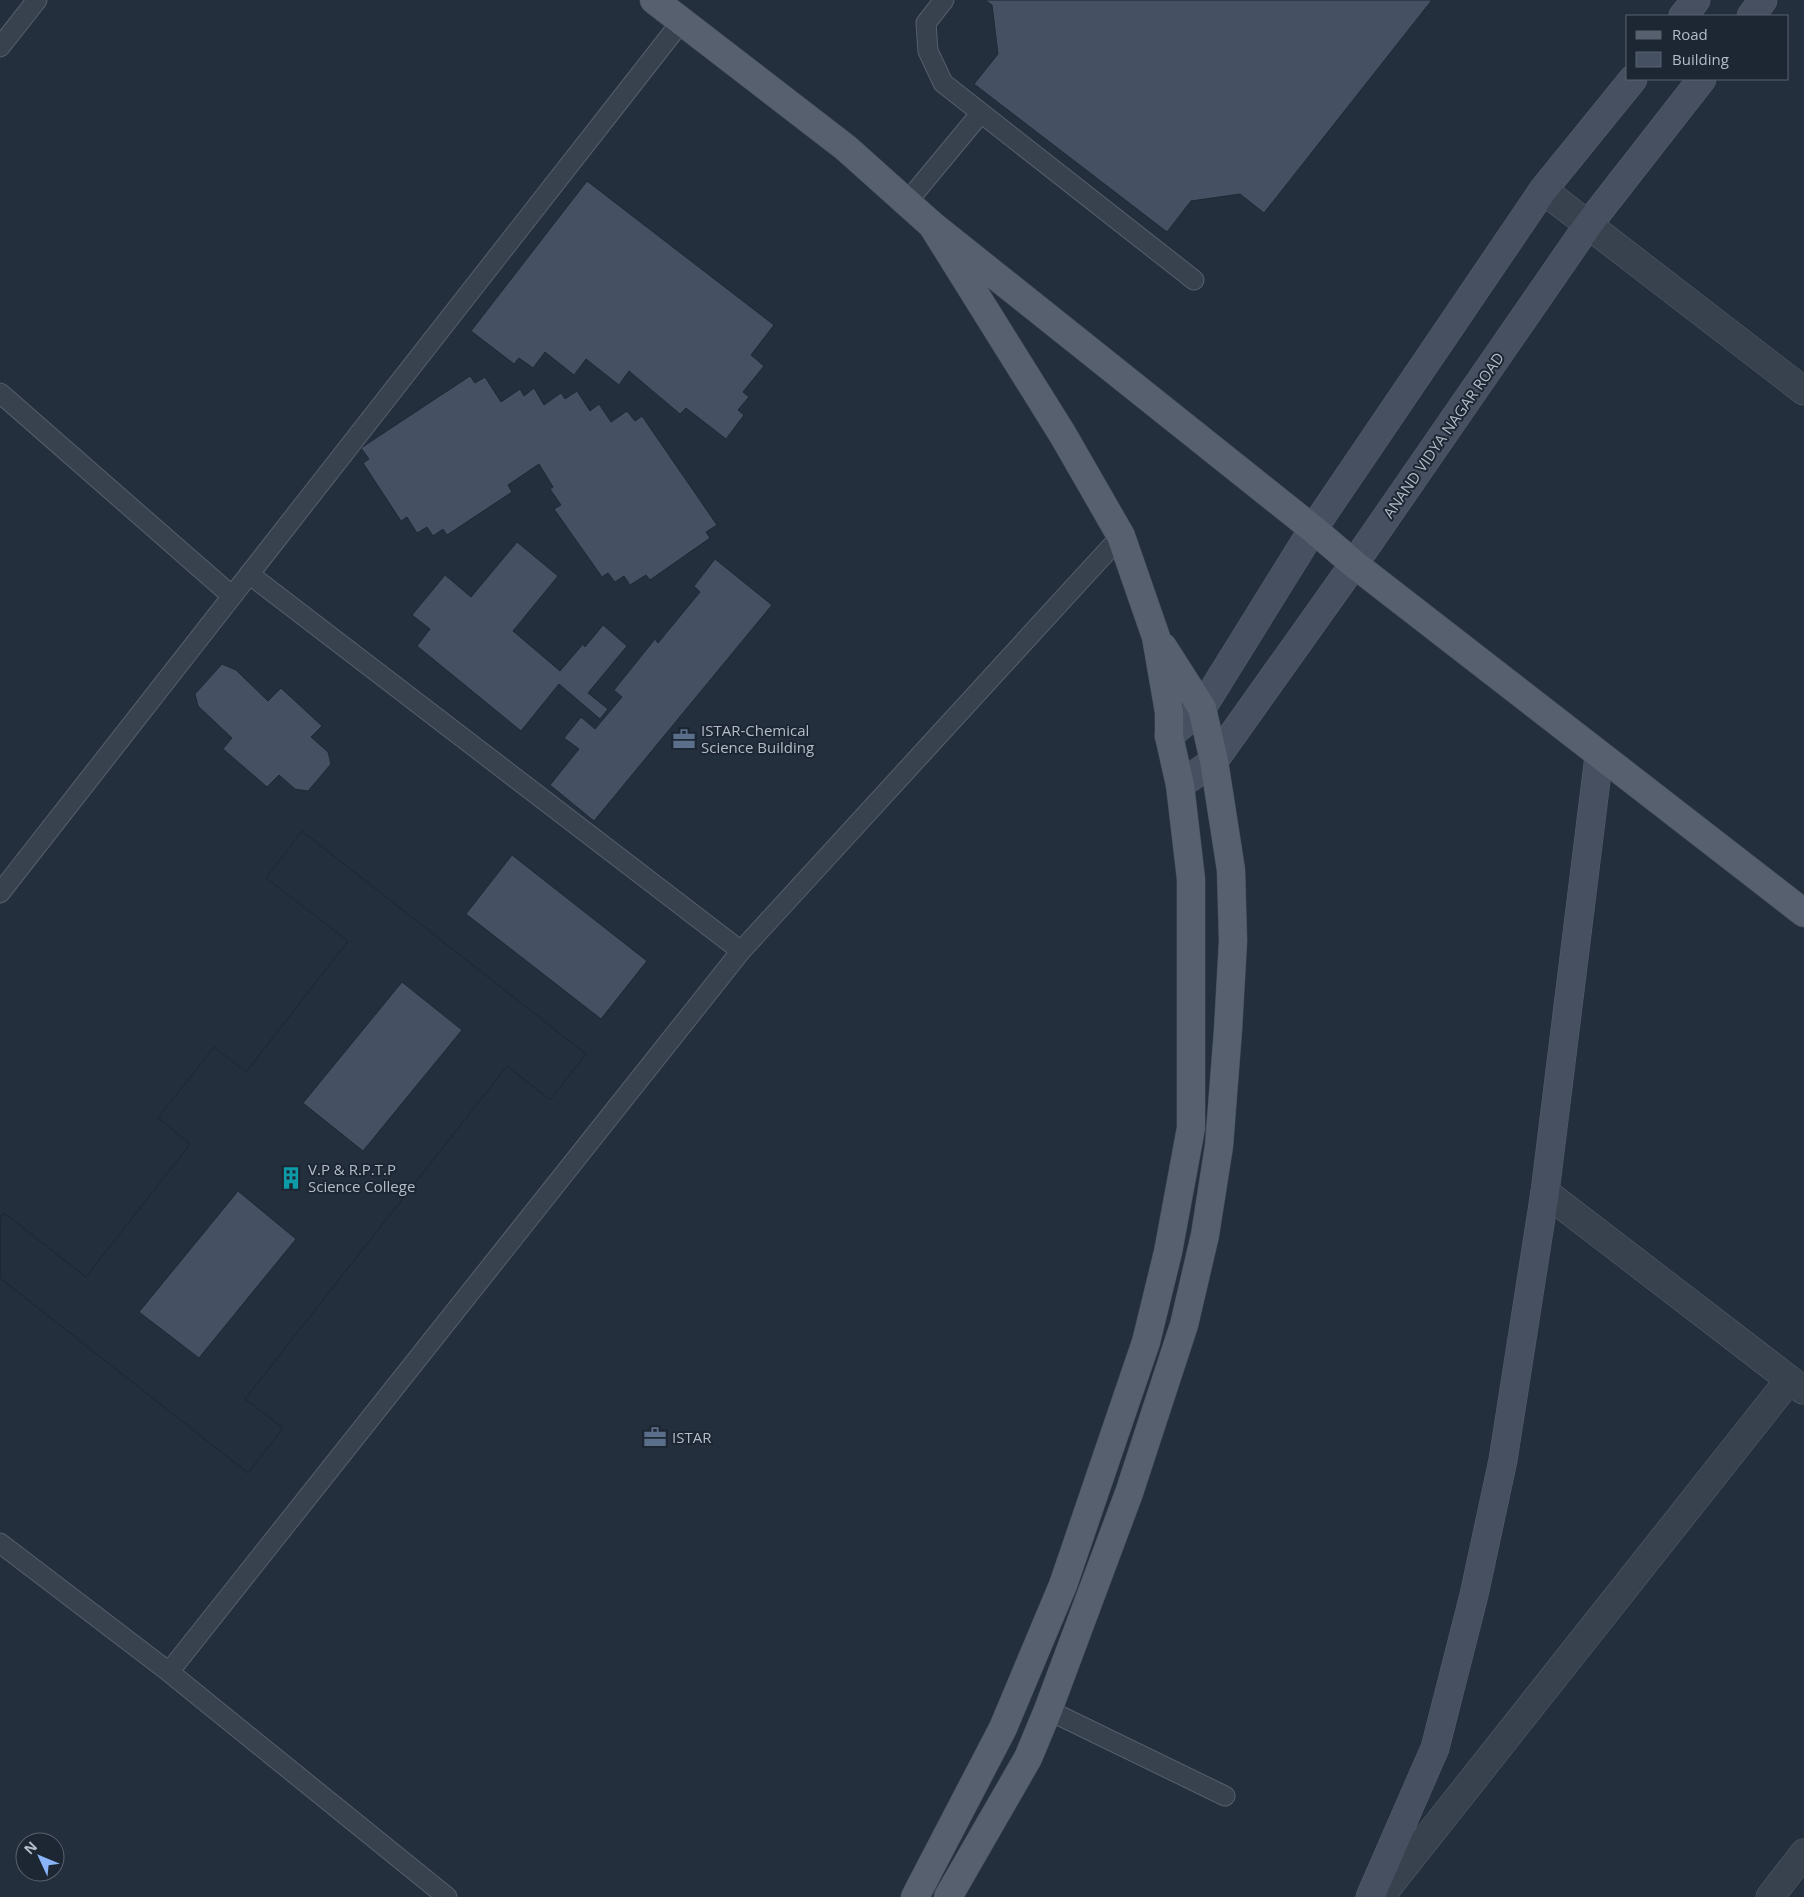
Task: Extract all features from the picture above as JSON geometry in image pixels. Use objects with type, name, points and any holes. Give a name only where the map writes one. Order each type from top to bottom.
[{"type":"main road","points":[[654,0],[846,148],[932,225],[1313,529],[1354,564],[1599,756],[1804,913]]},
{"type":"main road","points":[[1684,15],[1696,0]]},
{"type":"main road","points":[[1752,15],[1763,0]]},
{"type":"main road","points":[[1169,736],[1202,708],[1313,529],[1543,190],[1632,80]]},
{"type":"main road","name":"ANAND VIDYA NAGAR ROAD","points":[[1180,785],[1214,761],[1354,564],[1588,225],[1701,80]]},
{"type":"main road","points":[[915,1897],[1003,1728],[1063,1585],[1146,1342],[1168,1252],[1191,1128],[1191,879],[1180,785],[1169,736],[1169,712],[1156,637],[1121,536],[1064,435],[932,225]]},
{"type":"main road","points":[[948,1897],[1028,1758],[1048,1710],[1130,1493],[1184,1325],[1205,1235],[1219,1146],[1233,941],[1231,870],[1214,761],[1202,708],[1156,637]]},
{"type":"main road","points":[[1370,1897],[1434,1748],[1474,1596],[1503,1460],[1545,1192],[1599,756]]},
{"type":"street","points":[[1543,190],[1804,391]]},
{"type":"street","points":[[1380,1897],[1796,1386],[1545,1192]]},
{"type":"street","points":[[1770,1897],[1804,1853]]},
{"type":"lane","points":[[0,47],[37,0]]},
{"type":"lane","points":[[944,0],[926,23],[928,51],[943,83],[980,114],[1194,280]]},
{"type":"lane","points":[[0,892],[681,22]]},
{"type":"lane","points":[[907,202],[980,114]]},
{"type":"lane","points":[[0,393],[232,596]]},
{"type":"lane","points":[[169,1672],[741,951],[1121,536]]},
{"type":"lane","points":[[249,574],[741,951]]},
{"type":"lane","points":[[0,1543],[169,1672],[447,1897]]},
{"type":"lane","points":[[1048,1710],[1225,1796]]},
{"type":"building","points":[[985,0],[1432,0],[1264,213],[1240,194],[1191,201],[1167,232],[974,84],[998,54],[992,5]]},
{"type":"building","points":[[587,181],[774,325],[751,355],[764,366],[743,392],[749,397],[738,410],[744,415],[726,439],[686,408],[680,414],[629,371],[619,385],[586,359],[574,375],[545,352],[533,368],[519,358],[514,364],[471,331]]},
{"type":"building","points":[[470,376],[475,383],[485,377],[501,402],[520,389],[524,396],[534,388],[544,405],[561,393],[565,399],[577,391],[590,411],[599,404],[611,422],[627,411],[635,421],[642,416],[717,525],[706,532],[710,538],[650,580],[646,575],[630,585],[624,576],[615,582],[608,573],[602,577],[554,509],[561,505],[550,489],[553,487],[539,464],[508,485],[512,492],[447,535],[443,529],[433,536],[427,527],[417,533],[407,517],[401,521],[363,463],[369,459],[361,448]]},
{"type":"building","points":[[517,542],[558,576],[513,631],[560,671],[583,644],[585,647],[603,625],[627,646],[588,693],[608,709],[600,719],[559,684],[521,731],[417,646],[430,629],[412,615],[445,575],[471,597]]},
{"type":"building","points":[[715,559],[772,605],[594,821],[550,785],[579,749],[564,738],[581,717],[595,729],[622,697],[614,690],[655,639],[658,643],[700,592],[694,586]]},
{"type":"building","points":[[222,664],[236,670],[268,701],[281,688],[322,726],[311,737],[328,752],[331,764],[308,791],[295,789],[279,775],[267,787],[223,749],[232,738],[198,706],[195,694]]},
{"type":"building","name":"V.P & R.P.T.P Science College","points":[[302,831],[586,1054],[550,1100],[507,1066],[245,1399],[283,1428],[248,1473],[0,1278],[0,1218],[4,1213],[86,1277],[190,1144],[158,1118],[214,1047],[246,1072],[348,941],[266,878]],"holes":[[[402,982],[462,1030],[363,1151],[303,1103]],[[238,1191],[296,1239],[199,1358],[139,1312]]]},
{"type":"building","name":"V.P & R.P.T.P Science College","points":[[302,831],[586,1054],[550,1100],[507,1066],[245,1399],[283,1428],[248,1473],[0,1278],[0,1218],[4,1213],[86,1277],[190,1144],[158,1118],[214,1047],[246,1072],[348,941],[266,878]]},
{"type":"building","points":[[512,855],[647,961],[601,1019],[466,914]]},
{"type":"place","name":"ISTAR-Chemical Science Building","points":[[684,739]]},
{"type":"place","name":"V.P & R.P.T.P Science College","points":[[291,1178]]},
{"type":"place","name":"ISTAR","points":[[655,1437]]}]
